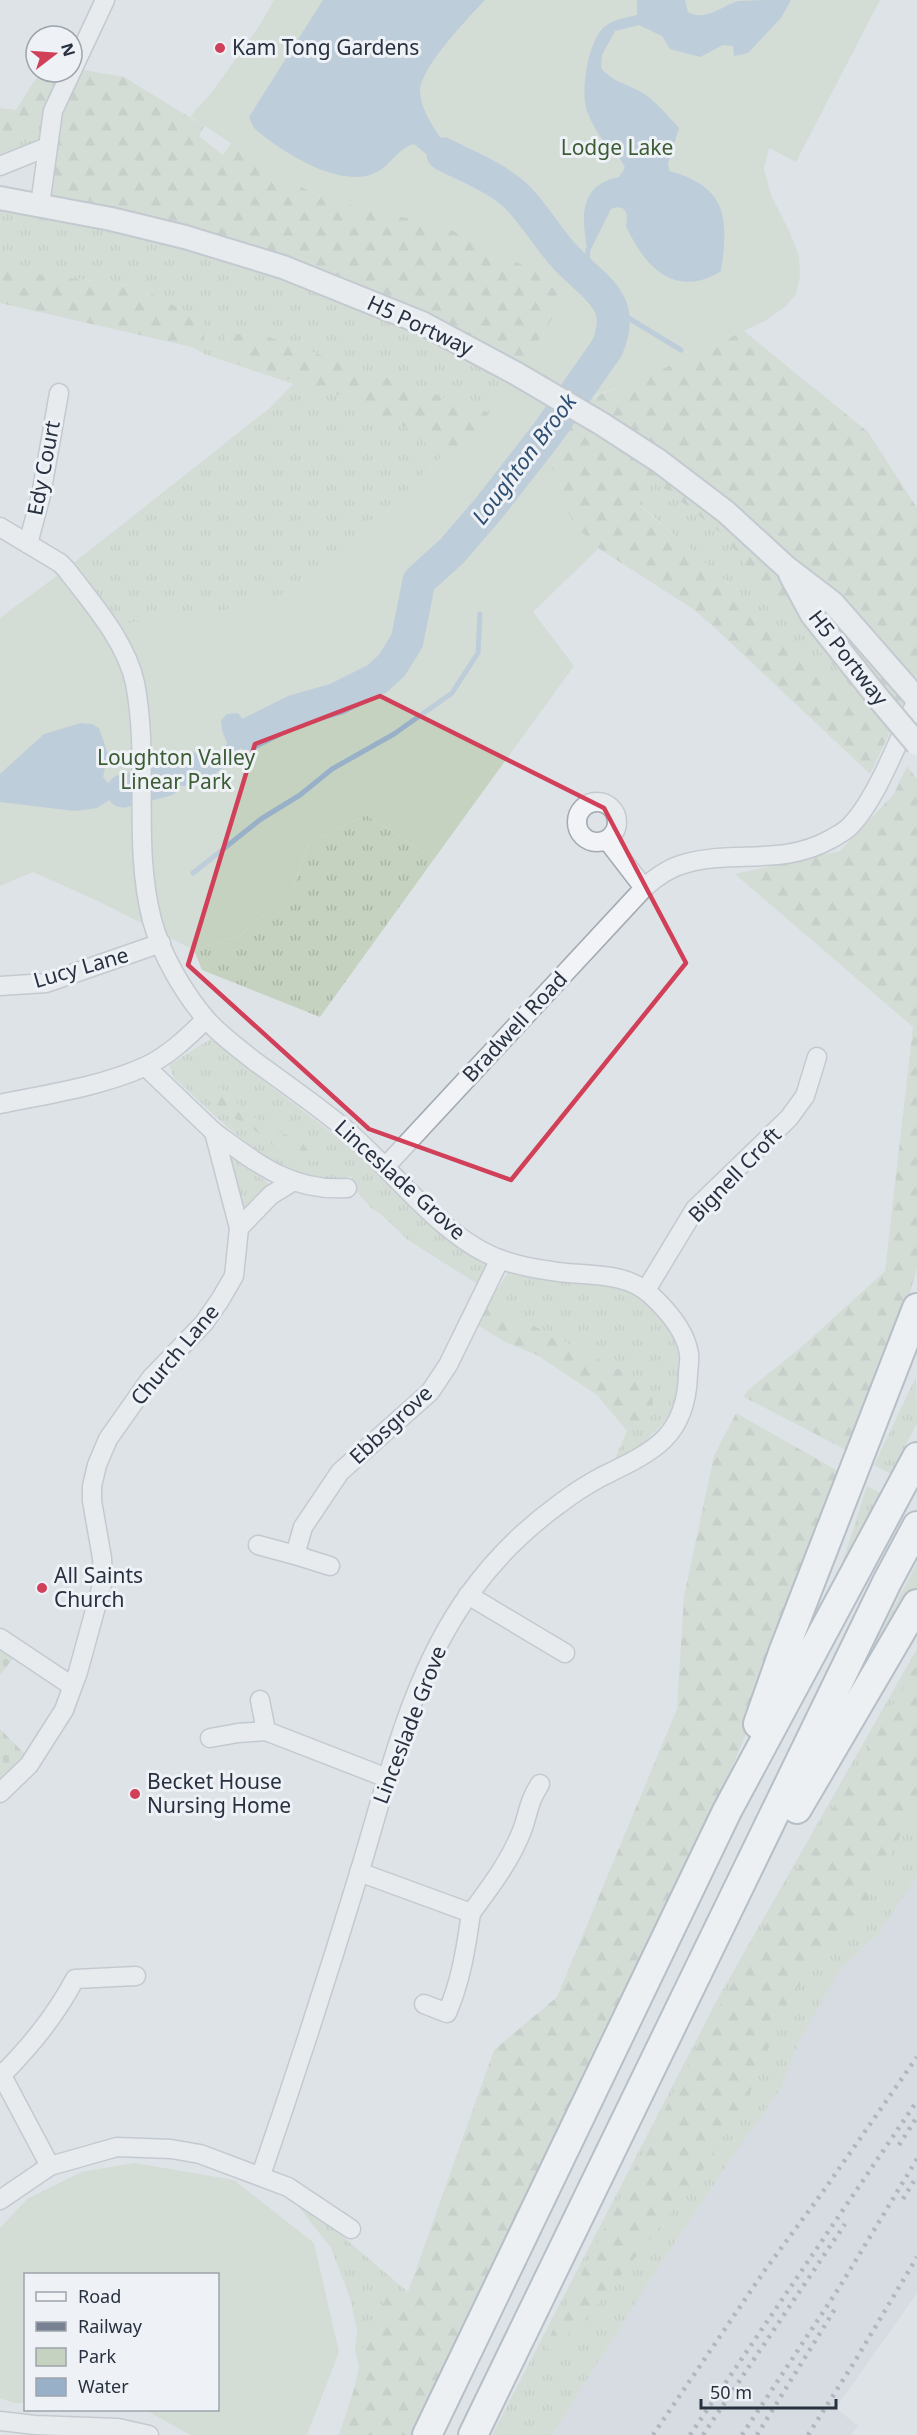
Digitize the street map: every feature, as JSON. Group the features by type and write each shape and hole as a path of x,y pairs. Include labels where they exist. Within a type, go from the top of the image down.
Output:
{"highway":[{"path":"727,1811 784,1650 917,1308"},
{"path":"427,2435 727,1811 917,1457"},
{"path":"473,2435 887,1582 917,1526"},
{"path":"670,2033 861,1697 917,1604"}],"street":[{"path":"0,208 32,204 47,147 53,111 105,0"},
{"path":"0,166 47,147"},
{"name":"H5 Portway","path":"0,198 111,219 185,237 283,267 422,323 517,374 659,461 726,512 786,567 833,603 917,700"},
{"name":"Edy Court","path":"28,544 41,495 59,393"},
{"name":"Linceslade Grove","path":"0,527 60,562 109,625 134,682 141,743 141,812 145,884 152,922 160,944 182,985 206,1019 227,1040 342,1126 455,1235 500,1259 553,1271 609,1276 646,1290 674,1320 689,1352 687,1397 674,1430 646,1455 596,1480 555,1507 501,1556 468,1595 430,1661 387,1778 261,2175"},
{"name":"H5 Portway","path":"786,567 812,615 917,744"},
{"name":"Bradwell Road","path":"386,1166 644,888 661,873 686,863 715,858 774,856 815,847 846,830 868,802 917,700"},
{"path":"607,840 644,888"},
{"name":"Lucy Lane","path":"0,986 46,983 160,944"},
{"path":"0,1104 83,1087 146,1067 184,1041 206,1019"},
{"name":"Bignell Croft","path":"646,1290 695,1209 789,1118 805,1096 817,1057"},
{"path":"146,1067 214,1132 292,1182 325,1190 347,1188"},
{"name":"Church Lane","path":"0,1793 29,1765 64,1710 72,1686 103,1581 102,1558 92,1502 92,1486 97,1465 108,1439 151,1378 204,1323 234,1276 239,1228 214,1132"},
{"path":"239,1228 271,1195 292,1182"},
{"name":"Ebbsgrove","path":"295,1555 303,1527 340,1472 430,1392 448,1365 500,1259"},
{"path":"258,1545 330,1566"},
{"path":"468,1595 565,1653"},
{"path":"0,1638 72,1686"},
{"path":"260,1700 266,1731"},
{"path":"210,1738 266,1731 387,1778"},
{"path":"424,2004 447,2013 456,1993 465,1958 471,1913 501,1874 523,1828 530,1799 540,1784"},
{"path":"359,1872 471,1913"},
{"path":"50,2166 1,2073 31,2045 58,2011 70,1972 136,1976"},
{"path":"0,2200 50,2166 117,2147 171,2149 200,2154 288,2187 351,2229"},
{"path":"0,2421 35,2425 118,2428 149,2435"}],"highlighted area":[{"path":"380,696 604,808 686,963 511,1180 369,1129 188,965 255,744"}],"shaded area":[{"path":"917,1876 917,2293 836,2408 858,2426 851,2435 552,2435 655,2272 780,2090 800,2039 840,1970 881,1931"}],"green space":[{"name":"Loughton Valley Linear Park","path":"274,0 880,0 796,162 769,148 764,169 771,195 799,255 800,276 796,294 785,307 765,321 638,380 560,408 546,435 531,454 543,459 560,477 566,508 575,526 599,548 533,612 574,666 434,859 366,815 309,843 293,888 240,936 194,950 100,902 33,872 0,886 0,618 66,569 109,625 171,619 225,610 288,594 343,557 442,457 464,449 517,374 556,313 559,287 535,271 441,225 374,211 319,196 285,178 191,117 244,47"},
{"path":"84,70 124,77 204,126 199,136 223,155 231,143 285,178 319,196 374,211 441,225 535,271 559,287 556,313 517,374 283,267 40,205 52,112 0,140 0,108 16,110 32,84 84,84"},
{"path":"53,111 47,147 0,166 0,140"},
{"path":"0,208 185,237 517,374 490,413 260,334 224,334 232,362 342,396 409,429 442,457 343,557 288,594 225,610 171,619 109,625 66,569 271,407 293,384 204,354 204,321 136,286 0,270"},
{"path":"0,270 136,286 204,321 204,354 192,347 0,303"},
{"path":"744,331 868,432 917,508 917,675 870,774 693,609 598,548 575,526 566,508 560,477 531,454 567,407 638,380","holes":["650,477 720,532 769,593 872,710 866,717 746,599 637,503"]},
{"path":"224,334 260,334 490,413 464,449 442,457 409,429 342,396 232,362"},
{"path":"650,476 720,532 769,593 872,710 866,717 746,599 637,502"},
{"path":"907,766 917,779 917,1267 910,1293 853,1441 846,1450 744,1397 747,1391 806,1343 885,1271 913,1027 735,874 840,851 894,794"},
{"path":"366,815 434,859 320,1017 202,970 194,950 240,936 293,888 309,843"},
{"path":"212,1038 240,1063 369,1161 468,1253 488,1267 479,1285 408,1240 382,1215 371,1208 358,1193 351,1176 329,1182 309,1179 288,1170 246,1142 174,1078 169,1065"},
{"path":"220,1087 248,1113 274,1129 301,1141 316,1162 283,1153 206,1097"},
{"path":"227,1154 271,1185 241,1211"},
{"path":"508,1272 547,1280 611,1286 620,1289 645,1303 669,1330 680,1364 680,1381 676,1399 664,1422 629,1455 613,1463 627,1431 652,1412 641,1381 489,1303"},
{"path":"489,1303 641,1381 651,1395 652,1412 627,1431 597,1395 537,1355 505,1342 479,1326"},
{"path":"916,1377 917,1423 891,1474 874,1465"},
{"path":"736,1413 845,1475 783,1644 731,1770 463,2336 412,2435 339,2435 354,2389 364,2346 388,2294 408,2292 494,2050 557,1997 677,1709 684,1596 714,1456"},
{"path":"867,1486 882,1494 830,1600"},
{"path":"917,1563 917,1589 882,1649 874,1644"},
{"path":"0,1644 15,1656 0,1675"},
{"path":"917,1649 917,1876 881,1931 840,1970 800,2039 780,2090 655,2272 552,2435 492,2435 717,2000"},
{"path":"917,1663 917,1803 854,1926 791,1995 751,2090 693,2186 588,2316 549,2352 546,2344 702,2036"},
{"path":"0,1729 26,1755 0,1783"},
{"path":"135,2163 234,2180 314,2243 339,2352 307,2435 190,2435 148,2411 219,2411 219,2273 24,2273 24,2403 14,2403 0,2398 0,2228 27,2199 81,2172"},
{"path":"291,2197 301,2201 408,2292 364,2346 359,2367 355,2350 357,2330 350,2298 331,2248"}],"water":[{"path":"323,0 485,0 446,44 422,81 420,91 423,107 448,150 435,161 414,144 408,146 377,172 363,177 347,176 312,166 279,147 254,128 249,117"},
{"name":"Lodge Lake","path":"637,0 685,0 688,12 701,15 738,1 791,0 781,18 748,53 734,56 733,46 723,45 700,57 670,49 662,36 639,25 615,31 602,55 601,68 605,72 646,96 661,108 679,128 668,163 669,171 703,186 713,195 720,207 724,235 721,271 704,279 689,282 675,280 652,265 633,241 626,226 625,210 620,207 611,209 590,251 586,245 584,213 589,196 600,184 619,177 625,168 600,136 587,111 584,92 587,68 593,44 603,28 619,19 637,15"},
{"path":"238,713 246,723 249,734 235,756 225,766 202,782 177,785 165,780 176,763 191,753 206,752 217,759 221,758 227,743 221,720 227,714"},
{"path":"81,723 92,724 99,728 108,754 103,777 110,785 120,785 123,791 97,808 75,811 0,802 0,774 44,734"}],"waterway":[{"name":"Loughton Brook","path":"249,734 295,711 337,699 377,679 392,665 407,641 419,581 452,551 489,508 546,435 607,348 613,319 611,308 598,288 568,260 515,195 489,177 443,154"},
{"path":"588,249 587,261 594,283"},
{"path":"612,308 681,350"},
{"path":"193,873 261,819 300,795 332,769 394,734 452,693 478,653 480,614"},
{"name":"Loughton Brook","path":"123,791 165,780"}],"railway":[{"path":"653,2435 765,2270 917,2057"},
{"path":"690,2435 917,2101"},
{"path":"899,2145 917,2117"},
{"path":"742,2435 839,2288 917,2159"},
{"path":"903,2199 917,2176"},
{"path":"703,2435 845,2224"},
{"path":"808,2435 917,2257"},
{"path":"757,2435 835,2309"}],"place":[{"name":"Kam Tong Gardens","path":"220,48"},
{"name":"All Saints Church","path":"42,1588"},
{"name":"Becket House Nursing Home","path":"135,1794"}]}
